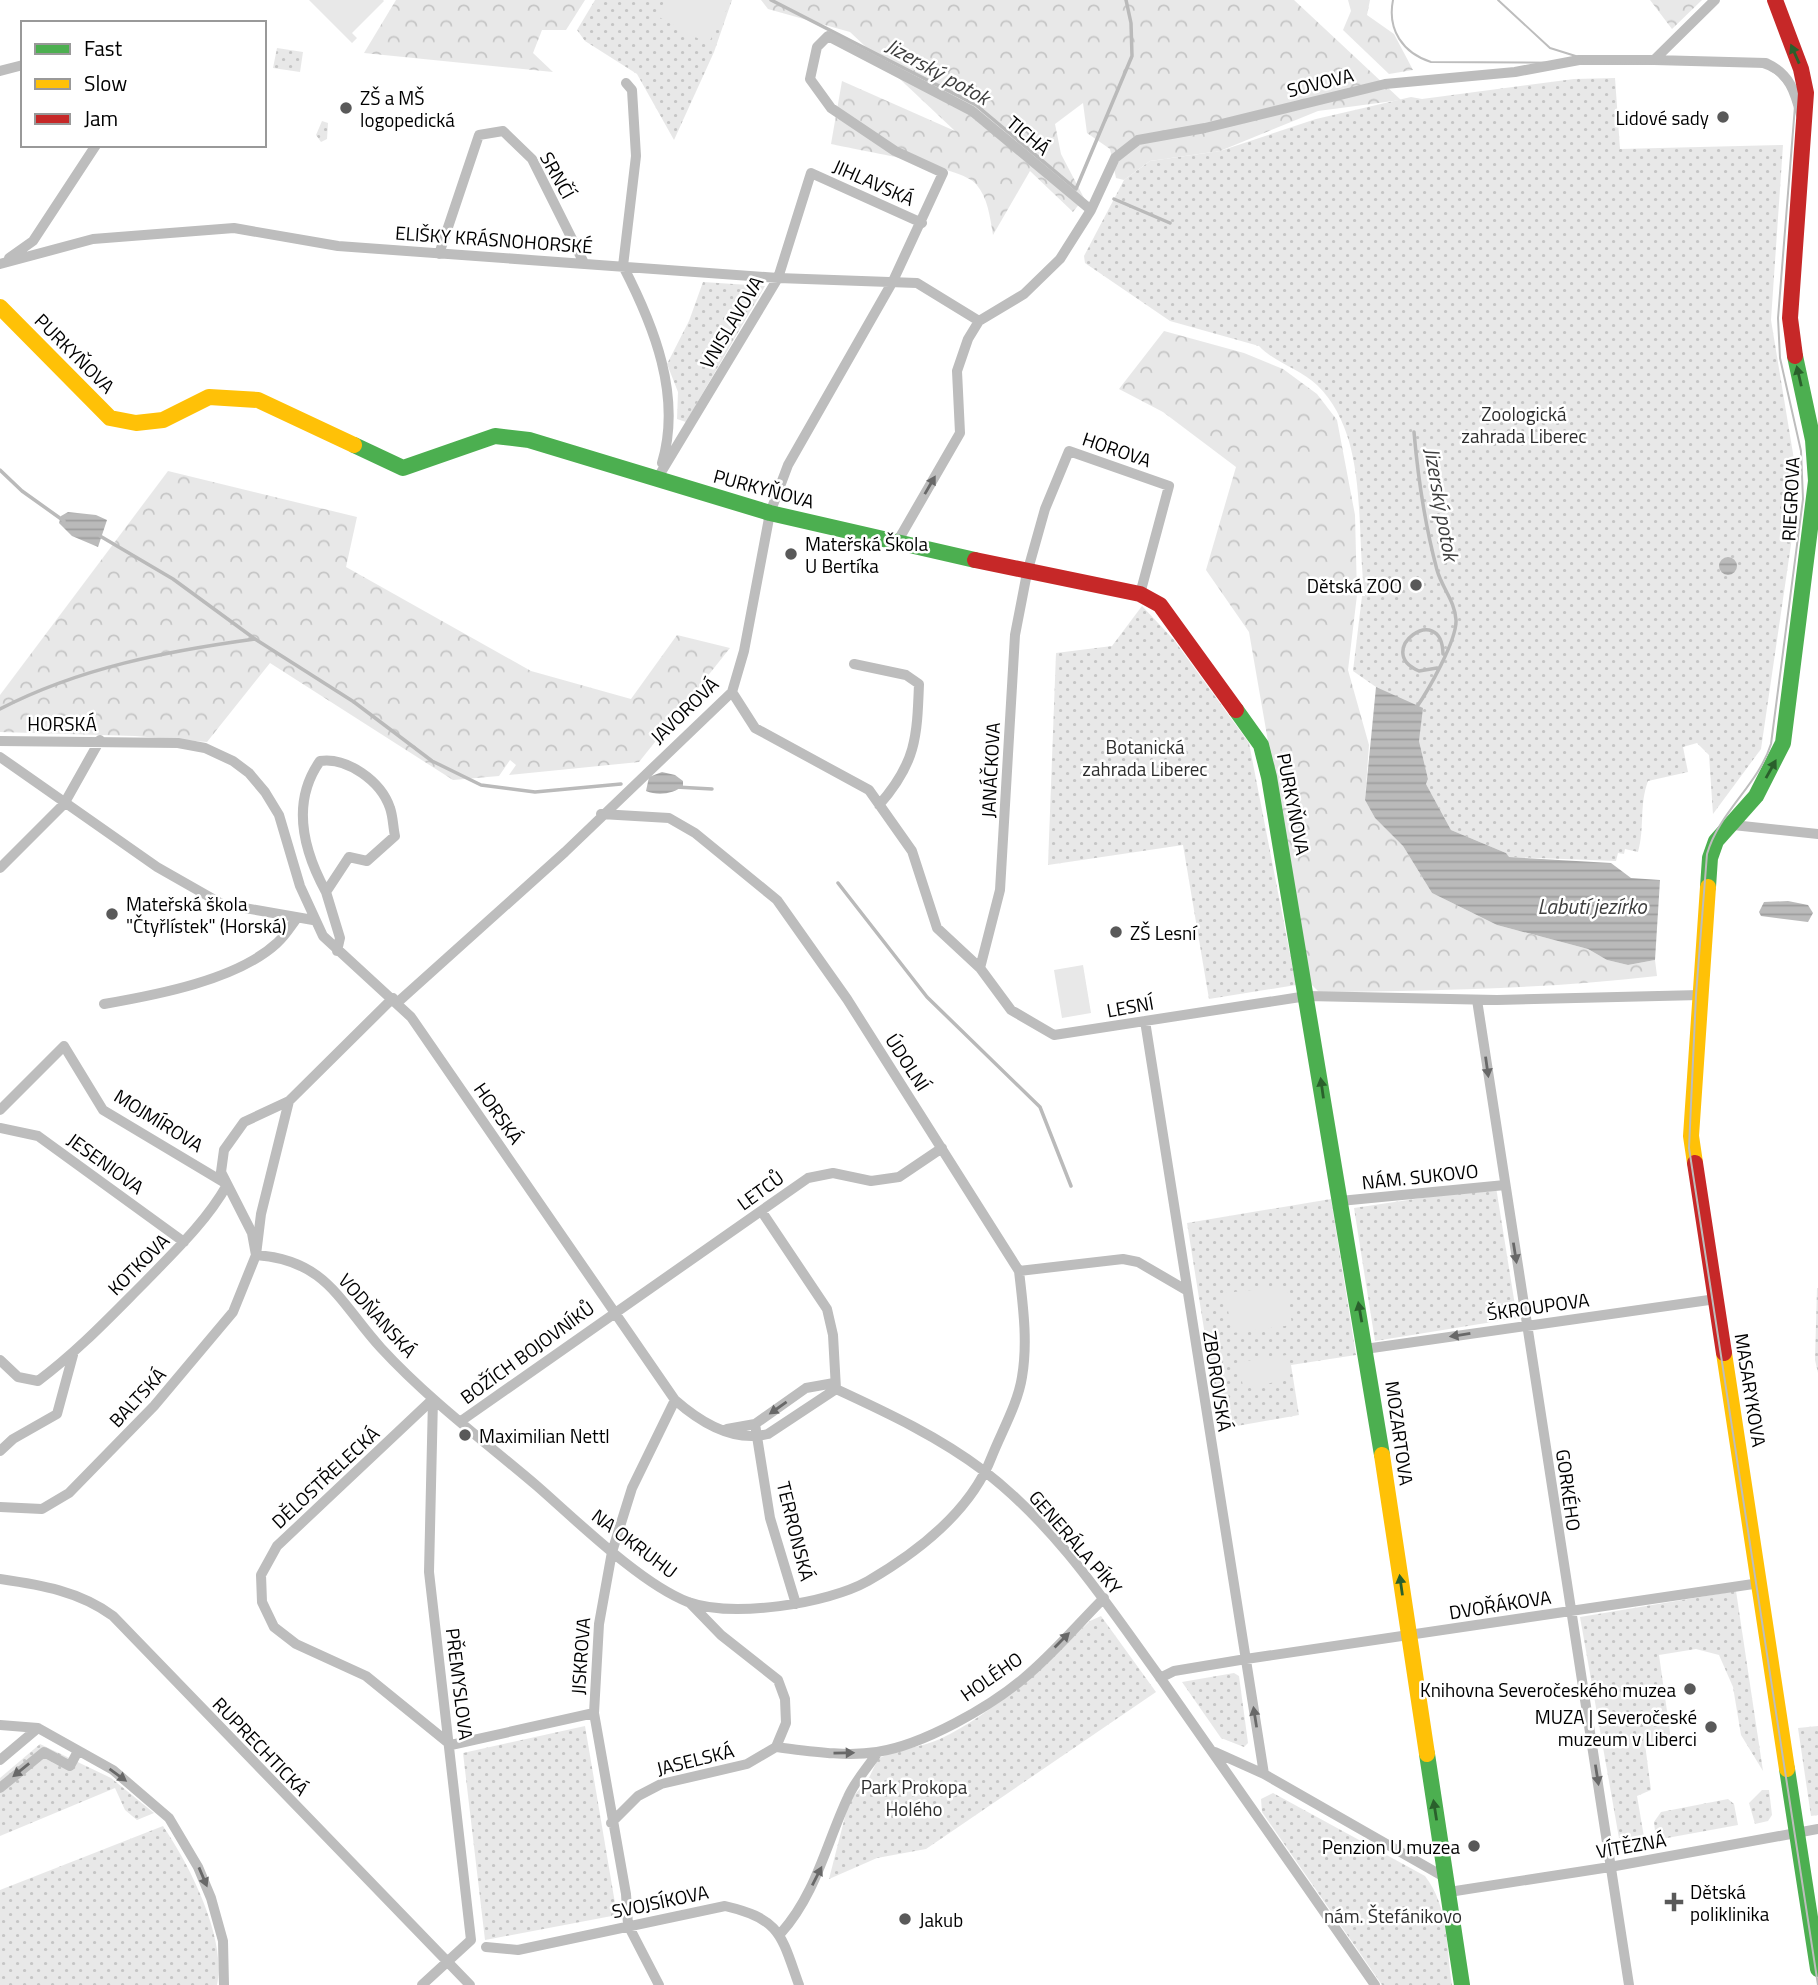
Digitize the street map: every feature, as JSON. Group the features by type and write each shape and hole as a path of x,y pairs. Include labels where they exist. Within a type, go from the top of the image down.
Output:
{"street":[{"path":"1655,59 1715,0"},
{"name":"RIEGROVA","path":"1733,825 1773,768 1783,743 1813,513 1814,443 1792,344 1790,318 1805,80 1777,15 1775,0"},
{"name":"TICHÁ","path":"828,36 972,111 1091,210"},
{"name":"JAVOROVÁ","path":"396,1000 488,923 732,692 744,650 770,513 788,465 893,281 943,173 895,151 831,108 810,79 817,47 828,36"},
{"path":"1655,59 1748,61 1775,67 1793,87 1804,128"},
{"name":"SOVOVA","path":"979,321 1024,294 1060,260 1091,210 1115,158 1138,140 1205,128 1385,84 1515,72 1579,60 1655,59"},
{"path":"0,71 21,66"},
{"path":"626,83 632,90 636,156 623,266 648,313 665,372 670,436 657,479"},
{"name":"SRNČÍ","path":"439,254 479,135 503,131 532,159 584,263"},
{"path":"1,264 33,241 95,147"},
{"name":"JIHLAVSKÁ","path":"811,173 922,223"},
{"name":"VNISLAVOVA","path":"657,479 778,278 811,173"},
{"name":"ELIŠKY KRÁSNOHORSKÉ","path":"1,264 93,239 234,228 338,246 778,278 917,283 979,321"},
{"name":"PURKYŇOVA","path":"0,307 110,418 136,423 163,421 209,397 258,400 403,468 495,436 529,440 770,513 1027,573 1140,594 1160,605 1261,745 1307,996"},
{"path":"896,544 960,432 957,371 968,339 979,321"},
{"name":"HOROVA","path":"1027,573 1045,509 1069,451 1169,486 1140,594"},
{"name":"JANÁČKOVA","path":"980,968 1000,890 1014,635 1027,573"},
{"path":"855,664 906,675 919,684 917,737 902,779 879,805"},
{"name":"LESNÍ","path":"732,692 755,728 869,790 912,851 937,928 980,968 1011,1010 1054,1035 1307,996 1477,1000 1700,995"},
{"path":"0,868 64,804 100,740"},
{"name":"HORSKÁ","path":"0,741 100,740 178,743 205,748 233,761 249,773 279,815 313,920 337,951 396,1000 675,1400 696,1419 722,1430 758,1436"},
{"path":"0,757 157,867 222,904 313,920"},
{"path":"326,892 349,857 367,861 395,836 390,806 373,783 346,762 333,759 320,761 314,769 301,809 313,867 326,892 340,938 337,951"},
{"name":"ÚDOLNÍ","path":"601,814 669,818 695,833 776,900 847,999 1019,1271"},
{"path":"1733,825 1818,834"},
{"name":"MASARYKOVA","path":"1733,825 1716,837 1710,858 1691,1136 1818,1969"},
{"path":"104,1004 170,993 230,971 276,944 298,918"},
{"name":"MOZARTOVA","path":"1307,996 1339,1201 1366,1349 1447,1885"},
{"path":"257,1255 253,1233 222,1172 224,1150 244,1122 289,1101 396,1000"},
{"name":"GORKÉHO","path":"1477,1000 1569,1612 1629,1985"},
{"name":"ZBOROVSKÁ","path":"1144,1021 1246,1659"},
{"name":"MOJMÍROVA","path":"0,1110 64,1046 103,1110 227,1185"},
{"name":"BALTSKÁ","path":"0,1507 42,1508 69,1493 206,1347 233,1312 257,1255 261,1214 289,1101"},
{"name":"JESENIOVA","path":"0,1128 38,1136 184,1242"},
{"name":"LETCŮ","path":"614,1311 808,1178 832,1173 871,1181 899,1177 942,1148"},
{"name":"KOTKOVA","path":"0,1451 13,1438 57,1414 73,1355 184,1242 214,1207 227,1185"},
{"name":"NÁM. SUKOVO","path":"1339,1201 1504,1185"},
{"path":"762,1212 827,1309 833,1335 835,1386"},
{"name":"VODŇANSKÁ","path":"257,1255 272,1256 316,1272 381,1348 433,1399 461,1421"},
{"path":"1019,1271 1123,1259 1138,1262 1186,1290"},
{"name":"NA OKRUHU","path":"461,1421 612,1552 666,1590 689,1602 728,1608 796,1604 855,1589 905,1560 943,1527 986,1472 1022,1379 1025,1325 1019,1271"},
{"name":"ŠKROUPOVA","path":"1366,1349 1716,1299"},
{"name":"BOŽÍCH BOJOVNÍKŮ","path":"461,1421 614,1311"},
{"path":"0,1360 18,1377 38,1381 73,1355"},
{"path":"722,1430 755,1424 806,1388 835,1386"},
{"path":"758,1436 768,1434 835,1386"},
{"name":"GENERÁLA PÍKY","path":"835,1386 908,1422 986,1472 1034,1516 1104,1598 1160,1678"},
{"name":"PŘEMYSLOVA","path":"433,1399 429,1572 451,1745 471,1940 448,1962"},
{"name":"DĚLOSTŘELECKÁ","path":"433,1399 278,1546 261,1575 262,1602 274,1627 296,1644 366,1676 451,1745"},
{"name":"JISKROVA","path":"628,1925 626,1894 611,1823 594,1713 599,1624 612,1552 632,1488 675,1400"},
{"name":"TERRONSKÁ","path":"755,1424 771,1518 796,1604"},
{"name":"RUPRECHTICKÁ","path":"0,1579 63,1591 93,1601 113,1616 470,1985"},
{"name":"DVOŘÁKOVA","path":"1246,1659 1759,1583"},
{"name":"HOLÉHO","path":"776,1747 827,1753 878,1752 930,1734 986,1704 1024,1678 1104,1598"},
{"path":"689,1602 721,1635 778,1680 785,1699 786,1723 776,1747"},
{"path":"1264,1774 1246,1659 1174,1671 1160,1678 1374,1985"},
{"path":"451,1745 594,1713"},
{"path":"0,1725 38,1728 113,1770 169,1818 198,1867 211,1898 223,1941 224,1985"},
{"path":"0,1760 38,1728"},
{"name":"JASELSKÁ","path":"611,1823 638,1796 660,1784 747,1764 776,1747"},
{"path":"0,1787 44,1752 70,1766 78,1751"},
{"path":"1213,1751 1264,1774 1447,1885 1462,1985"},
{"path":"799,1985 781,1933 802,1906 822,1865 849,1795 878,1752"},
{"name":"VÍTĚZNÁ","path":"1447,1885 1610,1867 1818,1829"},
{"name":"SVOJSÍKOVA","path":"486,1947 518,1950 725,1906 750,1912 781,1933"},
{"path":"628,1925 659,1985"},
{"path":"422,1985 448,1962"}],"green space":[{"path":"309,0 384,1 352,33 357,38 352,43"},
{"path":"396,0 585,0 566,30 542,30 533,53 553,72 364,53"},
{"path":"595,0 732,0 714,52 674,140 637,74 585,41 577,30"},
{"path":"665,0 732,0 708,44 657,16"},
{"path":"761,0 1294,0 1401,100 1318,111 1220,151 1150,161 1124,180 1116,178 1110,149 1087,133 1083,103 1055,124 1061,154 1084,198 1073,212 1030,171 993,235 983,195 976,184 967,178 931,165 831,144 842,81 955,131 850,32 768,9"},
{"path":"1348,0 1370,0 1367,15 1394,34 1413,70 1389,74 1343,30 1351,11"},
{"path":"1650,0 1702,0 1672,29"},
{"path":"277,48 303,52 300,72 273,68"},
{"name":"Zoologická zahrada Liberec","path":"1615,78 1620,149 1783,145 1771,320 1799,490 1761,749 1713,814 1709,755 1697,743 1683,747 1688,772 1648,781 1638,852 1625,849 1624,854 1618,853 1616,861 1508,857 1506,853 1451,830 1426,784 1428,779 1419,741 1419,724 1353,671 1362,596 1365,596 1353,457 1334,406 1310,379 1272,357 1259,346 1170,321 1085,263 1084,256 1124,180 1150,161 1220,151 1316,119 1411,97 1422,99 1574,79"},
{"path":"322,121 328,123 327,139 321,142 316,135"},
{"path":"703,282 765,286 686,422 677,419 678,392 667,364 689,321"},
{"path":"1164,331 1244,353 1283,369 1317,394 1337,420 1355,515 1357,595 1348,670 1369,745 1365,800 1375,818 1403,846 1432,893 1497,925 1588,949 1607,960 1628,965 1655,960 1657,976 1530,987 1404,991 1319,992 1310,983 1249,632 1206,570 1236,467 1163,412 1119,389"},
{"path":"168,471 357,517 346,567 531,671 631,699 677,635 730,648 639,762 509,775 516,765 510,760 499,776 453,780 270,663 207,742 135,736 0,732 0,695"},
{"name":"Botanická zahrada Liberec","path":"1142,606 1174,640 1249,743 1296,985 1209,999 1183,845 1048,865 1056,653 1112,646"},
{"path":"1083,965 1091,1013 1062,1018 1054,970"},
{"path":"1496,1187 1517,1318 1375,1341 1354,1208"},
{"path":"1331,1199 1356,1355 1291,1365 1299,1415 1220,1429 1187,1223"},
{"path":"1287,1286 1292,1325 1232,1333 1225,1293"},
{"path":"1818,1288 1818,1373 1815,1360"},
{"path":"1287,1355 1290,1380 1243,1387 1239,1362"},
{"path":"1736,1591 1763,1771 1741,1735 1733,1687 1719,1655 1696,1649 1659,1655 1671,1739 1645,1744 1651,1790 1637,1796 1644,1837 1619,1838 1580,1617"},
{"name":"Park Prokopa Holého","path":"1101,1616 1156,1692 926,1849 877,1858 829,1879 849,1801 868,1780 878,1759 940,1739 982,1715 1020,1686 1090,1621"},
{"path":"1234,1673 1239,1676 1248,1743 1244,1747 1221,1738 1182,1682"},
{"path":"585,1726 617,1915 485,1940 463,1753"},
{"path":"1818,1726 1818,1815 1811,1816 1798,1728"},
{"path":"40,1744 111,1778 154,1813 137,1820 125,1810 115,1788 0,1836 0,1778"},
{"path":"1762,1790 1769,1790 1772,1815 1768,1821 1755,1824 1749,1803"},
{"name":"nám. Štefánikovo","path":"1273,1793 1425,1876 1443,1914 1452,1985 1382,1985 1262,1812 1261,1799"},
{"path":"1728,1799 1734,1804 1738,1825 1656,1840 1654,1822 1661,1812"},
{"path":"163,1826 184,1860 204,1902 216,1946 219,1966 217,1985 0,1985 0,1890"}],"water":[{"path":"68,512 96,515 107,520 98,547 72,536 59,523 61,516"},
{"path":"1728,557 1734,560 1737,566 1734,572 1728,575 1722,572 1719,566 1722,560"},
{"name":"Labutí jezírko","path":"1376,687 1423,708 1419,741 1428,779 1426,784 1451,830 1506,853 1509,857 1611,863 1631,878 1660,880 1655,960 1628,965 1607,960 1588,949 1497,925 1432,893 1403,846 1375,818 1365,800"},
{"path":"662,772 675,775 683,781 683,786 665,793 646,791 649,777"},
{"path":"1788,901 1808,905 1813,913 1808,922 1761,916 1759,912 1764,902"}],"waterway":[{"name":"Jizerský potok","path":"771,0 976,105 1076,189 1132,56 1131,23 1126,0"},
{"name":"Jizerský potok","path":"1114,199 1170,223"},
{"name":"Jizerský potok","path":"1414,432 1429,536 1437,570 1456,620 1447,652 1416,708"},
{"path":"0,470 22,491 64,521"},
{"path":"100,536 173,579 255,639 354,702 432,761 481,785 535,792 621,784"},
{"path":"1437,668 1419,671 1406,662 1403,652 1406,643 1413,635 1423,630 1432,631 1440,638 1443,654"},
{"path":"0,709 61,682 124,663 255,639"},
{"path":"676,787 712,789"},
{"path":"838,883 927,997 1040,1107 1071,1186"}],"tram line":[{"path":"1393,0 1392,21 1399,39 1412,53 1431,62 1752,64 1768,69 1781,78 1795,106 1778,318 1780,358 1801,451 1803,499 1771,744 1757,773 1720,825 1707,854 1696,995 1689,1148 1818,1985"},
{"path":"1498,0 1550,48 1582,58"}],"traffic: fast":[{"path":"1708,887 1710,858 1716,841 1756,796 1783,743 1816,481 1813,440 1795,356"},
{"path":"354,445 403,468 495,436 529,440 770,513 975,560"},
{"path":"1236,710 1261,745 1269,777 1382,1455"},
{"path":"1427,1754 1462,1985"},
{"path":"1787,1769 1818,1969"}],"traffic: slow":[{"path":"0,307 110,418 136,423 163,420 209,397 258,400 354,445"},
{"path":"1695,1163 1691,1136 1708,887"},
{"path":"1724,1353 1787,1769"},
{"path":"1382,1455 1427,1754"}],"traffic: jam":[{"path":"1775,0 1801,69 1806,93 1790,318 1795,356"},
{"path":"975,560 1140,594 1160,605 1236,710"},
{"path":"1695,1163 1724,1353"}],"place":[{"name":"ZŠ a MŠ logopedická","path":"346,108"},
{"name":"Lidové sady","path":"1723,117"},
{"name":"Mateřská Škola U Bertíka","path":"791,554"},
{"name":"Dětská ZOO","path":"1416,585"},
{"name":"Mateřská škola \"Čtyřlístek\" (Horská)","path":"112,914"},
{"name":"ZŠ Lesní","path":"1116,932"},
{"name":"Maximilian Nettl","path":"465,1435"},
{"name":"Knihovna Severočeského muzea","path":"1690,1689"},
{"name":"MUZA | Severočeské muzeum v Liberci","path":"1711,1727"},
{"name":"Penzion U muzea","path":"1474,1846"},
{"name":"Dětská poliklinika","path":"1674,1902"},
{"name":"Jakub","path":"905,1919"}]}
